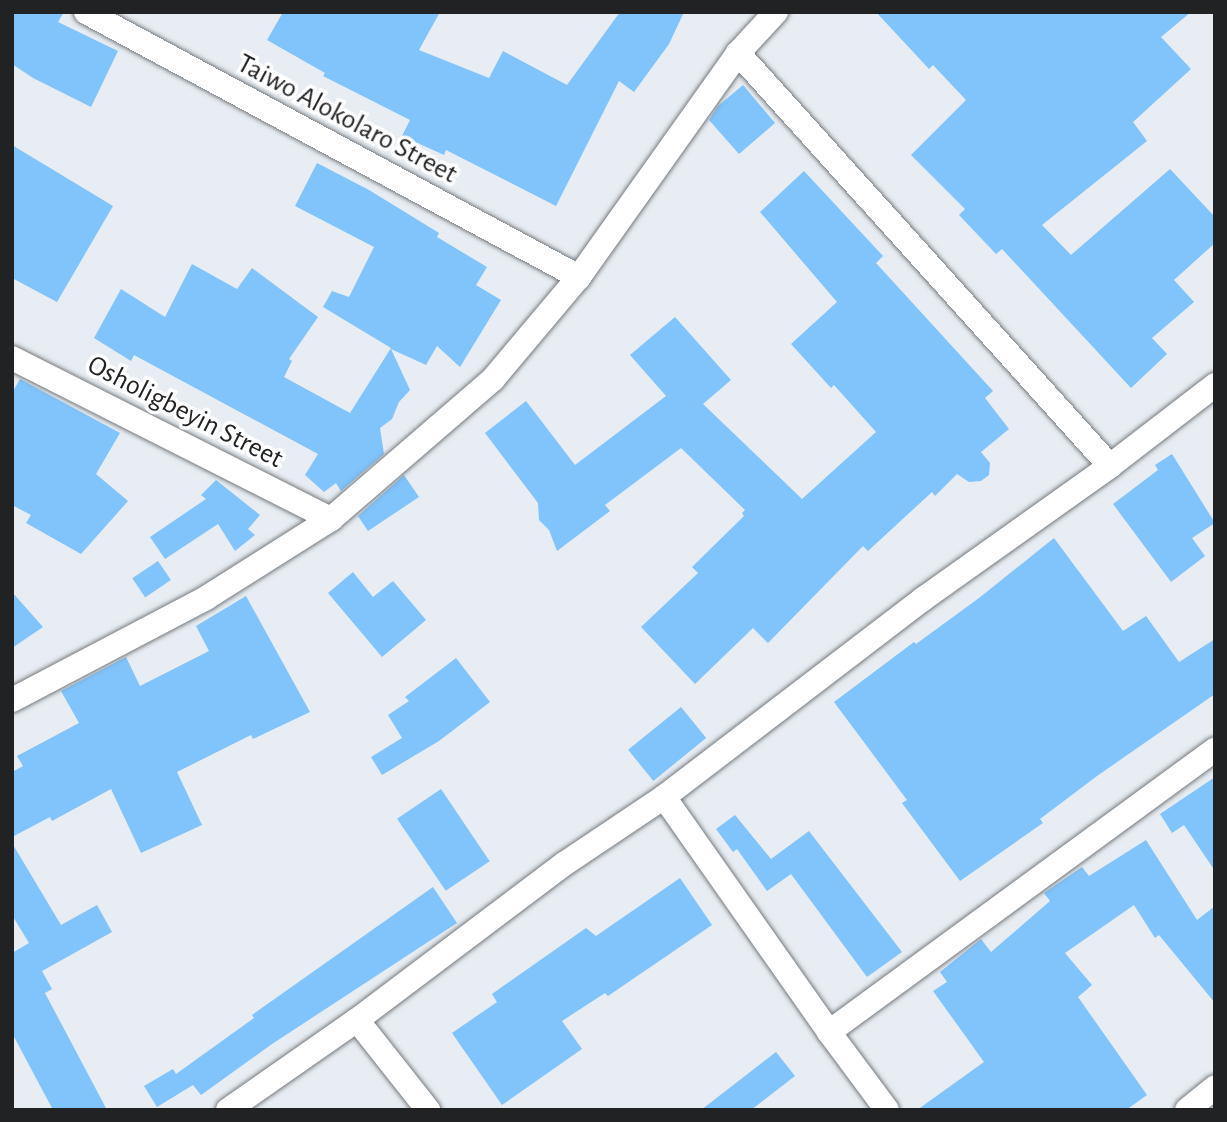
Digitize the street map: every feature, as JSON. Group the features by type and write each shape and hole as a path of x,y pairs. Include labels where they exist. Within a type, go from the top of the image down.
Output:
{"street":[{"name":"Taiwo Alokolaro Street","path":"86,12 579,277"},
{"path":"12,700 206,598 331,519 493,379 579,277 738,53 776,12"},
{"path":"738,53 1110,466"},
{"name":"Osholigbeyin Street","path":"12,358 331,519"},
{"path":"228,1110 357,1020 564,864 664,797 923,599 1110,466 1215,385"},
{"path":"829,1032 1215,750"},
{"path":"664,797 887,1110"},
{"path":"357,1020 428,1110"},
{"path":"1187,1110 1215,1087"}],"building":[{"path":"12,12 64,12 58,22 118,51 91,107 33,78 12,64"},
{"path":"283,12 440,12 419,50 489,78 503,51 567,85 620,12 684,12 669,44 634,92 619,81 556,206 446,150 444,155 402,136 410,120 323,76 325,73 267,40"},
{"path":"876,12 1191,12 1161,37 1191,69 1133,122 1147,141 1042,225 1071,255 1170,169 1215,217 1215,243 1174,280 1194,302 1152,338 1167,354 1131,388 1002,249 996,254 959,215 965,209 911,155 966,100 933,65 929,69"},
{"path":"743,85 775,123 739,154 709,120 718,106"},
{"path":"12,145 113,206 57,302 12,278"},
{"path":"317,163 369,190 439,233 437,237 487,267 476,285 501,300 460,367 437,346 426,365 391,349 410,390 399,402 392,419 380,428 384,454 341,491 336,483 324,492 305,475 318,454 134,355 131,361 94,338 121,289 165,317 192,264 237,289 252,268 318,317 289,359 292,361 284,377 350,413 391,348 323,307 332,291 349,297 374,247 295,206"},
{"path":"804,171 883,256 876,263 993,391 985,398 1009,429 981,452 990,463 989,475 981,481 969,482 957,474 935,496 932,492 868,551 863,546 768,643 753,628 695,684 641,627 698,573 692,567 744,516 742,513 745,510 681,448 605,505 610,511 557,551 549,530 539,520 538,503 485,433 526,401 575,465 666,396 630,355 675,317 731,380 703,404 802,499 876,432 834,385 831,388 791,344 837,302 760,212"},
{"path":"20,379 120,433 96,474 128,501 81,554 26,523 31,515 12,505 12,393"},
{"path":"1172,454 1215,523 1192,538 1205,556 1171,582 1113,504 1158,470 1155,465"},
{"path":"404,475 419,497 368,531 358,516"},
{"path":"216,480 260,515 248,529 255,535 235,551 218,524 165,559 150,537 206,499 201,495"},
{"path":"1054,538 1123,631 1146,616 1179,662 1215,639 1215,694 1097,776 1040,819 1043,823 960,881 902,803 907,800 834,702 914,642 916,644 979,598"},
{"path":"158,561 171,580 145,597 132,578"},
{"path":"353,572 373,597 393,581 426,620 382,657 328,593"},
{"path":"12,592 43,627 12,648"},
{"path":"246,596 310,712 253,739 251,735 177,772 202,825 141,853 111,789 52,821 50,817 12,837 12,772 23,766 17,756 79,723 61,691 126,657 140,686 209,651 196,626"},
{"path":"456,658 490,702 439,741 382,775 371,757 402,738 388,715 409,701 405,697"},
{"path":"681,707 706,738 653,781 628,750"},
{"path":"1215,777 1215,871 1184,825 1172,833 1160,814"},
{"path":"441,789 490,861 446,891 397,819"},
{"path":"735,815 771,859 809,831 902,952 867,977 791,874 767,891 737,849 733,852 716,829"},
{"path":"1146,840 1197,920 1215,906 1215,1003 1159,935 1155,938 1134,905 1065,953 1092,985 1078,997 1147,1095 1126,1110 917,1110 984,1062 933,991 947,982 940,972 981,939 991,952 1050,901 1044,893 1082,867 1089,876"},
{"path":"12,843 61,925 97,905 112,932 42,971 52,989 45,993 107,1110 53,1110 12,1033 12,953 29,943 12,915"},
{"path":"680,878 712,925 608,996 605,993 562,1021 582,1049 502,1105 452,1033 497,1002 492,994 586,928 596,936"},
{"path":"433,887 457,923 272,1044 201,1095 193,1085 157,1107 144,1086 173,1069 176,1074 254,1018 252,1015"},
{"path":"776,1052 795,1076 751,1110 701,1110"}]}
